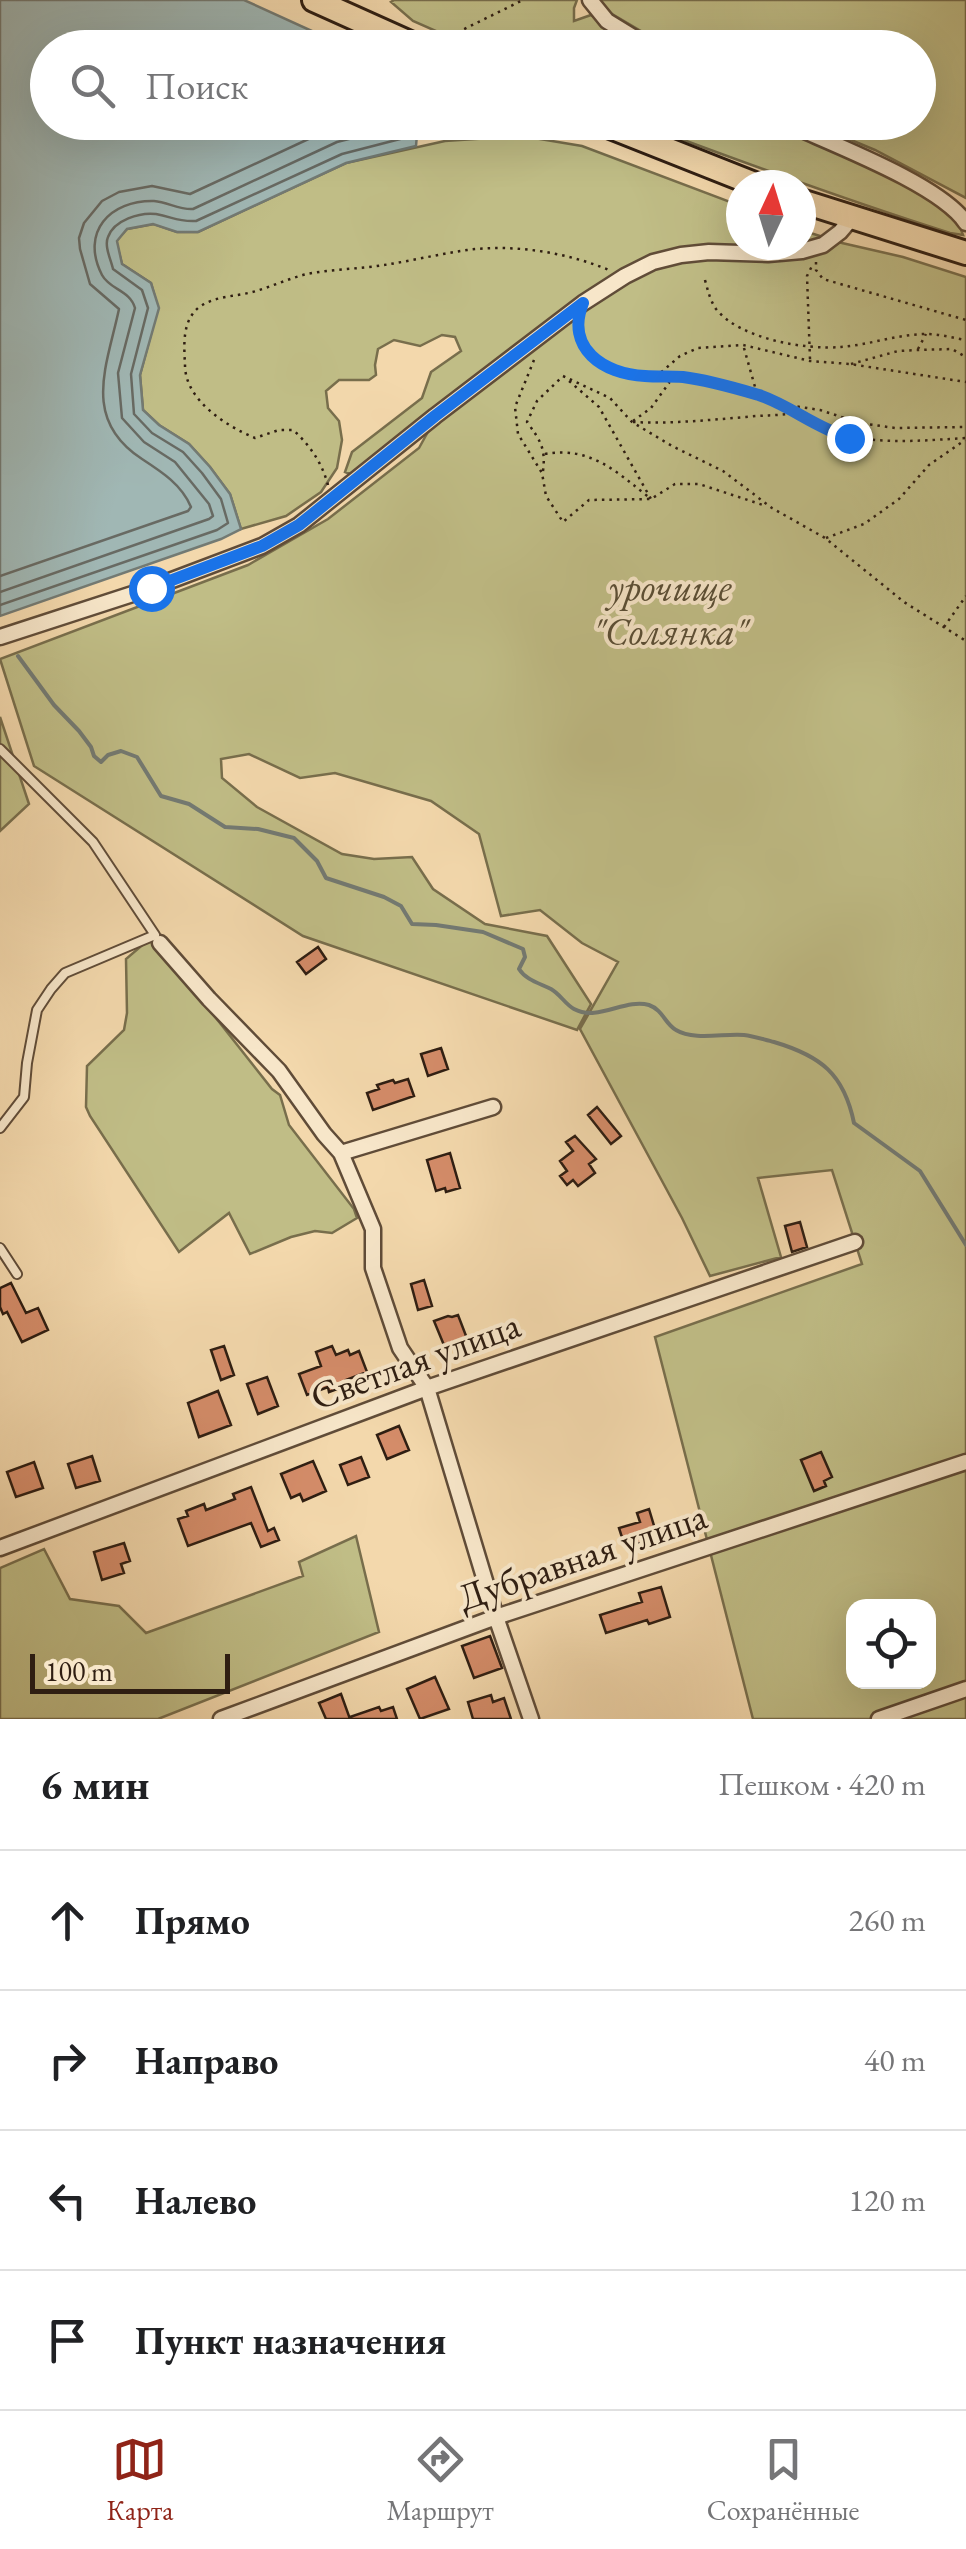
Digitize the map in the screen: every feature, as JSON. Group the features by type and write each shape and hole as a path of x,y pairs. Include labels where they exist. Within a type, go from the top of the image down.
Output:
{"main road":[{"path":"314,0 381,30"},
{"path":"643,140 726,173"},
{"path":"816,206 966,253"}],"street":[{"path":"590,0 607,21 621,30"},
{"path":"824,140 944,200 966,223"},
{"path":"0,637 151,588 262,546 299,525 583,303 624,276 681,255 802,251 824,244 852,218"},
{"path":"158,938 210,1000 279,1071 342,1154 373,1229 373,1268 400,1348 428,1388 496,1617 531,1719"},
{"path":"342,1154 492,1107"},
{"name":"Светлая улица","path":"0,1548 428,1388 854,1242"},
{"name":"Дубравная улица","path":"221,1719 496,1617 966,1462"},
{"path":"879,1719 966,1689"}],"lane":[{"path":"0,749 92,842 158,938 66,973 51,989 36,1010 24,1097 0,1128"},
{"path":"0,1248 17,1274"}],"path":[{"path":"462,30 523,0"},
{"path":"332,497 324,470 293,430 278,430 255,438 205,408 185,375 184,338 190,317 201,306 308,274 471,249 534,250 579,258 624,276"},
{"path":"810,360 807,276 816,258 816,270 823,279 966,320"},
{"path":"705,280 719,313 737,327 770,339 810,347 842,347 926,334 966,340"},
{"path":"583,303 577,324 583,346 594,359 614,370 688,378 860,423 895,428 966,427"},
{"path":"918,350 926,334"},
{"path":"658,374 680,356 698,348 743,345 810,360 966,382"},
{"path":"743,345 757,395"},
{"path":"538,348 515,407 518,434 542,473"},
{"path":"850,364 898,351 952,348 966,357"},
{"path":"563,376 599,406 651,499"},
{"path":"563,376 610,398 632,422 722,471 772,508 825,538 882,585 966,641"},
{"path":"563,376 537,401 527,422 545,454 542,473 546,496 563,522 589,500 651,499 675,484 699,484 772,508"},
{"path":"632,422 651,408 669,376"},
{"path":"782,404 825,431 849,438 910,442 966,439"},
{"path":"632,422 703,422 794,413"},
{"path":"825,538 864,524 898,499 929,465 966,439"},
{"path":"545,454 566,450 604,462 651,499"},
{"path":"943,628 966,596"}],"green space":[{"path":"577,0 574,21 591,15 613,30 433,30 413,21 391,2"},
{"path":"599,0 966,0 966,198 851,140 936,140 936,30 639,30 607,11"},
{"name":"урочище \"Солянка\"","path":"546,140 582,146 726,200 726,260 816,260 816,235 966,277 966,1719 753,1719 655,1337 862,1264 832,1170 758,1178 781,1257 710,1276 580,1029 618,962 582,943 540,910 501,916 479,834 431,801 335,773 300,778 249,754 221,759 222,778 257,807 342,854 374,859 412,857 433,889 485,924 547,936 591,1004 577,1030 303,936 34,766 0,659 248,565 328,519 419,448 445,401 350,474 345,472 352,452 422,398 431,372 461,351 455,337 442,335 420,346 394,340 378,349 376,375 369,380 339,380 326,391 328,408 339,421 342,440 337,468 321,492 286,516 241,529 230,494 210,467 189,444 143,410 140,375 158,308 151,283 122,264 116,241 127,229 154,224 177,232 198,232 346,163 445,141"},
{"path":"685,140 812,140 943,205 963,235 816,188 816,170 767,170"},
{"path":"0,717 29,804 0,831"},
{"path":"147,941 156,942 280,1095 289,1125 357,1218 332,1233 315,1231 291,1237 250,1254 229,1213 179,1252 86,1107 87,1066 124,1030 126,959"},
{"path":"356,1536 379,1632 158,1719 0,1719 0,1568 44,1549 70,1599 119,1606 146,1633 303,1576 299,1562"}],"water":[{"path":"0,0 244,0 310,30 30,30 30,140 417,140 416,146 346,163 198,232 177,232 153,224 127,229 117,241 122,264 151,283 159,308 140,375 143,410 189,444 210,467 230,494 241,529 0,616"}],"building":[{"path":"318,947 326,959 306,974 297,962"},
{"path":"441,1048 448,1069 428,1076 421,1054"},
{"path":"408,1079 414,1096 373,1110 367,1093 379,1089 377,1085"},
{"path":"597,1107 621,1136 611,1144 588,1115"},
{"path":"575,1136 596,1159 589,1164 595,1173 578,1186 573,1180 567,1185 560,1176 567,1171 560,1161 573,1151 566,1142"},
{"path":"450,1153 460,1188 436,1191 427,1160"},
{"path":"800,1222 807,1247 792,1252 785,1226"},
{"path":"424,1280 432,1306 418,1310 411,1284"},
{"path":"11,1283 26,1313 38,1308 48,1330 22,1342 7,1312 3,1314 0,1307 0,1288"},
{"path":"458,1315 468,1341 446,1350 434,1321"},
{"path":"224,1346 234,1375 221,1380 211,1350"},
{"path":"332,1346 336,1355 359,1351 367,1372 346,1380 348,1385 307,1395 299,1374 321,1366 316,1352"},
{"path":"267,1377 278,1406 258,1414 247,1384"},
{"path":"218,1391 231,1425 199,1437 188,1403"},
{"path":"399,1426 409,1450 387,1459 377,1435"},
{"path":"821,1452 832,1477 824,1481 826,1486 814,1491 801,1460"},
{"path":"92,1456 100,1481 76,1488 68,1464"},
{"path":"361,1457 369,1477 348,1485 340,1465"},
{"path":"313,1461 326,1491 303,1501 300,1494 291,1498 281,1474"},
{"path":"34,1462 43,1488 16,1497 7,1472"},
{"path":"251,1487 268,1531 274,1528 279,1540 261,1547 251,1523 188,1546 178,1519 188,1516 186,1511 204,1504 206,1510 235,1499 233,1494"},
{"path":"649,1509 655,1529 640,1533 643,1542 625,1547 619,1528 640,1522 637,1513"},
{"path":"124,1543 130,1561 121,1564 124,1573 102,1580 94,1552"},
{"path":"661,1587 670,1617 606,1633 600,1615 642,1602 639,1593"},
{"path":"490,1636 502,1668 474,1678 462,1646"},
{"path":"435,1677 449,1709 420,1719 407,1689"},
{"path":"341,1694 350,1719 326,1719 319,1703"},
{"path":"491,1695 493,1702 504,1698 511,1719 473,1719 468,1702"},
{"path":"379,1707 381,1711 393,1707 397,1719 350,1717"}],"waterway":[{"path":"18,656 101,762 121,751 137,757 161,796 189,804 225,827 258,829 294,838 317,861 326,878 401,906 412,924 483,932 523,949 525,957 519,969 522,973 554,991 574,1009 592,1013 631,1004 649,1005 683,1033 752,1036 791,1047 817,1061 837,1080 854,1123 920,1171 966,1245"}],"route":[{"path":"151,588 262,546 299,525 583,303 577,324 583,346 594,359 614,370 688,378 757,395 782,404 825,431 849,438"}]}
